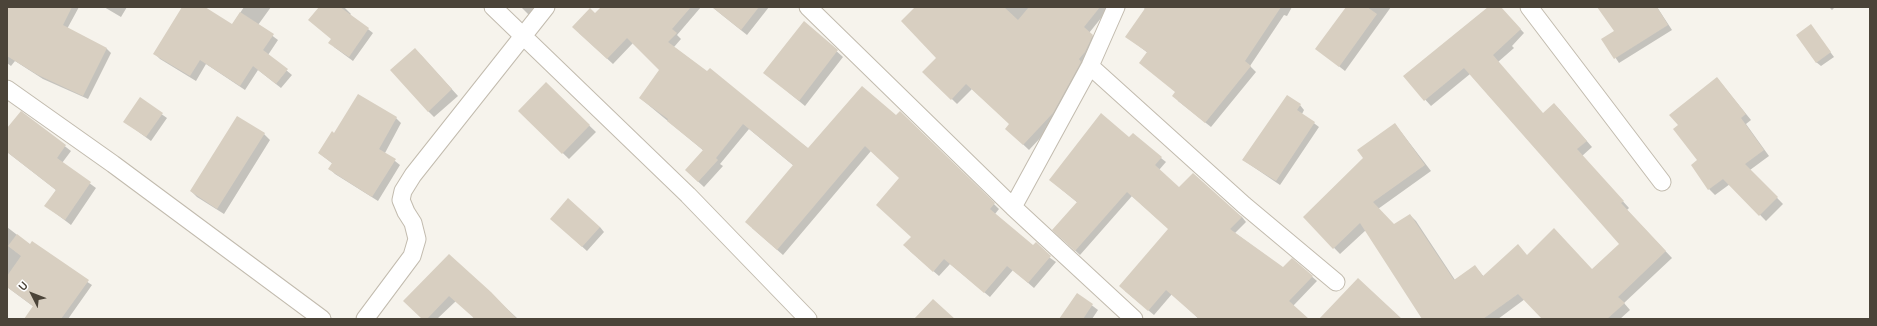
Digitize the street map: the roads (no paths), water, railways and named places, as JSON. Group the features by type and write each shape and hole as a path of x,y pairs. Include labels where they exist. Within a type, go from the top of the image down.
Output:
{"street":[{"path":"494,7 688,195 808,319"},
{"path":"365,319 412,256 417,239 413,224 401,200 403,191 413,175 522,35 546,7"},
{"path":"808,7 1013,207 1134,319"},
{"path":"1013,207 1090,66 1116,7"},
{"path":"1529,7 1662,182"},
{"path":"1090,66 1244,205 1336,282"},
{"path":"7,89 113,164 322,319"}]}
